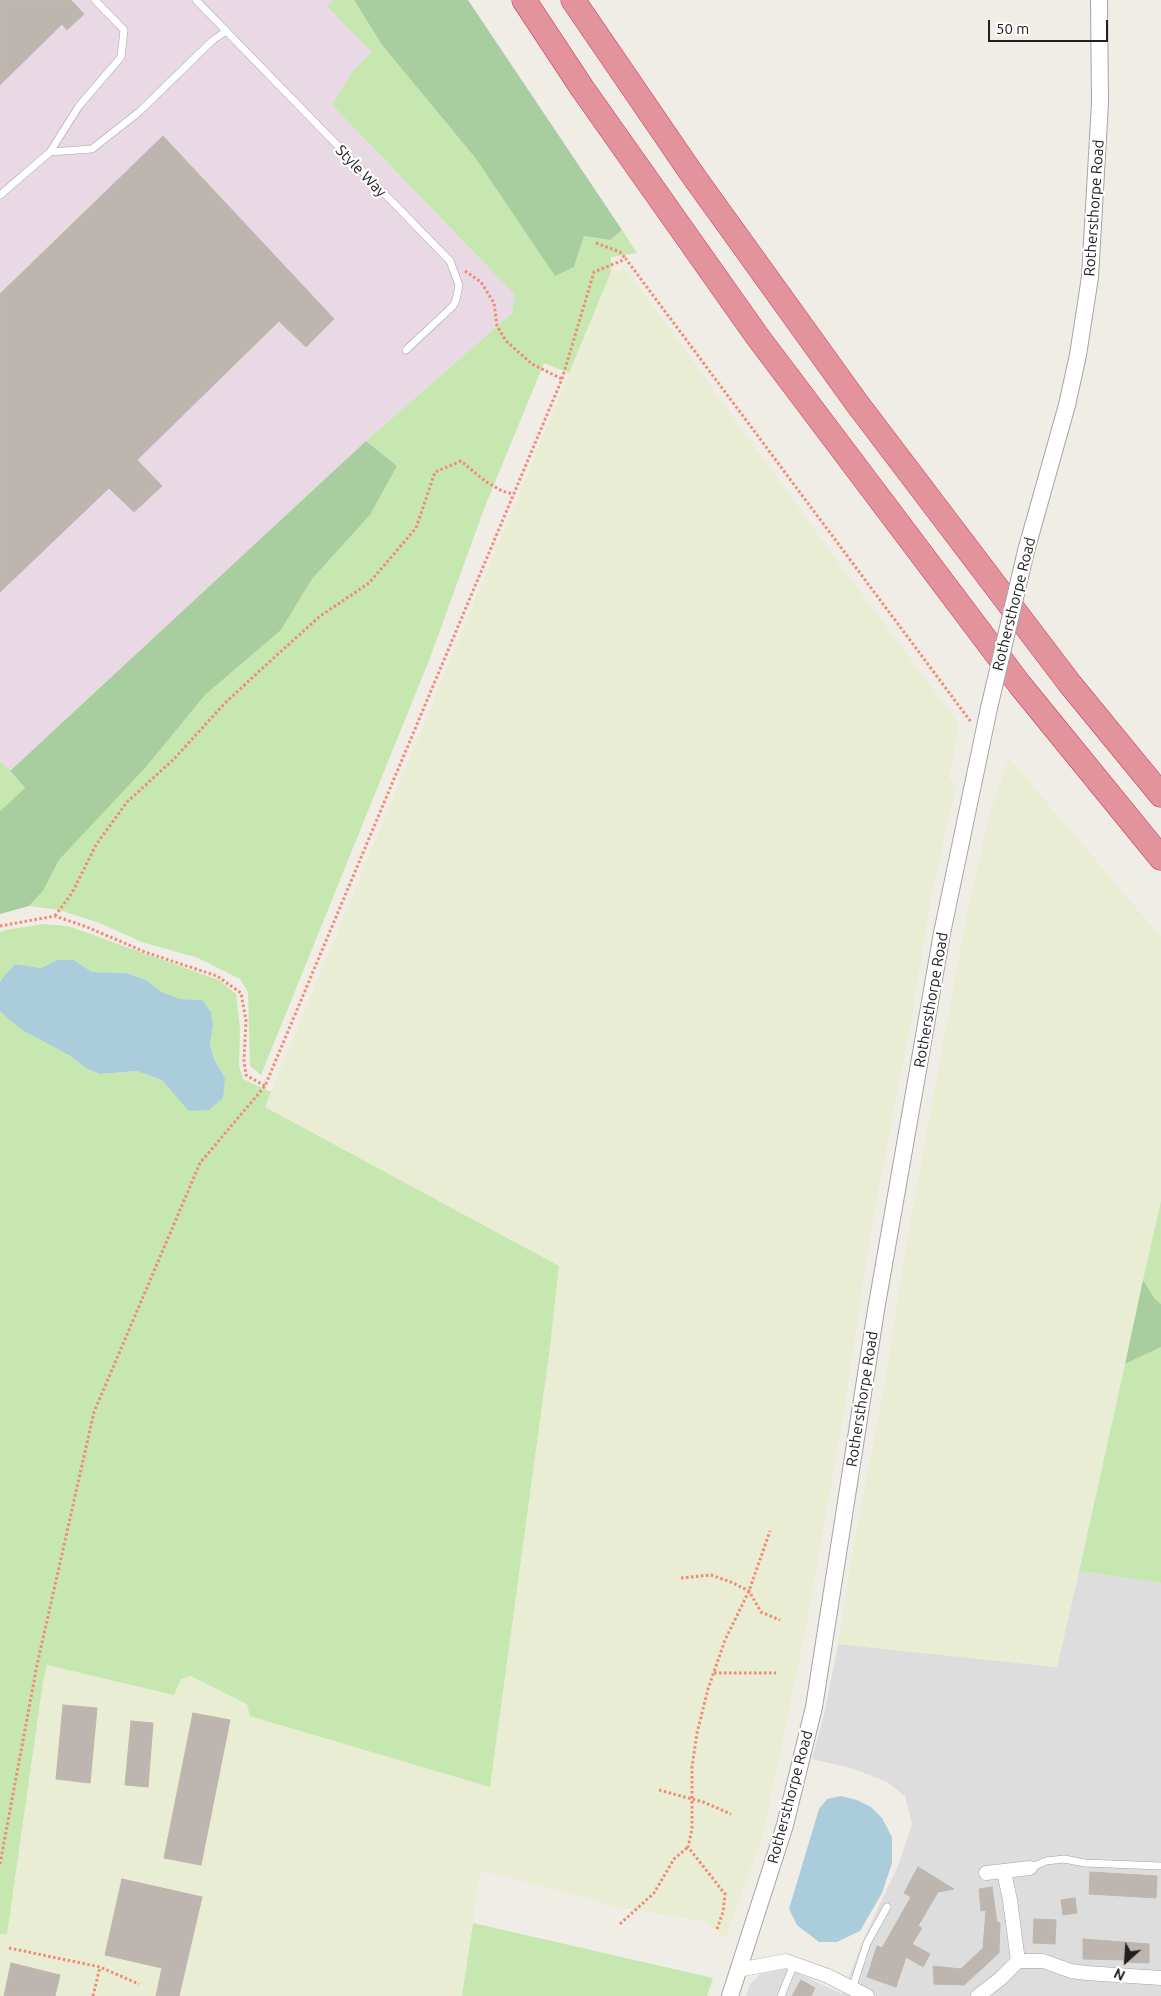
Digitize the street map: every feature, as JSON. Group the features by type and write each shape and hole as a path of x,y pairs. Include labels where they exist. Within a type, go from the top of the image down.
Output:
{"highway":[{"path":"524,0 582,88 757,336 1020,685 1161,858"},
{"path":"573,0 692,174 856,402 1070,684 1161,795"}],"street":[{"name":"Rothersthorpe Road","path":"730,1996 785,1825 814,1707 879,1291 942,933 989,708 1026,550 1076,364 1090,277 1100,103 1099,0"},
{"path":"986,1873 1030,1868"},
{"path":"1004,1872 1010,1900 1018,1961"},
{"path":"738,1970 786,1961 828,1976 867,1996"},
{"path":"978,1996 1000,1979 1018,1961 1044,1961 1071,1971 1086,1974 1161,1978"}],"lane":[{"path":"0,194 50,152 79,106 121,57 124,30 95,0"},
{"name":"Style Way","path":"196,0 450,261 459,285 456,300 453,306 406,350"},
{"path":"50,152 92,149 139,112 212,41 226,31"},
{"path":"1030,1868 1046,1861 1064,1859 1085,1863 1161,1866"},
{"path":"852,1989 867,1943 887,1907"},
{"path":"781,1996 794,1964"}],"path":[{"path":"596,244 620,252 626,259 984,739"},
{"path":"0,1864 37,1665 94,1412 200,1164 266,1086 562,379 594,272 626,259"},
{"path":"450,261 481,282 494,303 497,326 506,341 532,364 562,379"},
{"path":"55,916 72,893 96,845 127,802 174,759 226,703 266,665 319,617 369,583 393,556 416,528 435,472 461,461 502,492 513,494"},
{"path":"0,926 55,916 87,927 145,952 218,976 241,993 246,1020 244,1061 246,1075 266,1086"},
{"path":"620,1924 654,1893 674,1859 688,1847 692,1830 692,1767 697,1733 725,1640 749,1591 770,1531"},
{"path":"681,1578 712,1575 731,1582 749,1591 760,1612 780,1620"},
{"path":"714,1673 776,1673"},
{"path":"659,1790 692,1798 731,1814"},
{"path":"688,1847 725,1894 723,1912 718,1929"},
{"path":"9,1948 100,1967 139,1984"},
{"path":"93,1996 100,1967"}],"shaded area":[{"path":"0,0 333,0 328,6 372,52 352,72 332,105 515,295 512,313 366,441 10,771 0,811"},
{"path":"1079,1571 1161,1583 1161,1996 746,1996 750,1984 760,1974 787,1968 842,1994 864,1938 898,1866 912,1824 905,1796 887,1782 854,1769 812,1759 825,1711 838,1644 1057,1667"}],"green space":[{"path":"333,0 354,0 382,45 477,160 574,267 584,236 610,240 622,230 637,253 611,257 611,272 569,373 544,363 484,509 430,658 261,1075 250,1066 248,992 240,979 198,958 142,942 97,922 59,910 29,906 43,891 59,860 146,767 205,695 281,630 312,579 370,515 397,466 366,441 512,313 515,295 332,105 352,72 372,52 327,6"},
{"path":"354,0 468,0 622,230 610,240 584,236 574,267 555,276 477,160 382,45"},
{"path":"627,270 838,562 959,724 949,778 956,784 930,903 911,1021 871,1230 843,1417 805,1632 763,1835 725,1939 706,1922 618,1907 480,1870 462,1996 0,1996 0,1934 7,1933 47,1665 174,1694 181,1679 191,1676 247,1704 490,1787 550,1347 559,1266 265,1107 611,272"},
{"path":"366,441 397,466 370,515 312,579 281,630 205,695 146,767 59,860 43,891 29,906 0,914 0,811 25,788 10,771"},
{"path":"1009,758 1161,937 1161,1201 1057,1667 838,1644 854,1543 884,1388 907,1240 969,903 991,810"},
{"path":"0,761 25,788 0,811"},
{"path":"43,924 68,926 219,980 236,994 240,1029 239,1066 243,1079 271,1092 265,1107 559,1266 550,1347 490,1787 250,1716 247,1704 191,1676 181,1679 174,1695 47,1665 7,1934 0,1934 0,1011 22,1030 72,1057 87,1069 100,1074 137,1071 162,1080 175,1093 225,1078 214,1059 210,1045 213,1026 202,1000 180,999 162,992 146,980 126,973 92,972 74,960 57,960 41,968 15,964 0,982 0,932"},
{"path":"1161,1201 1161,1304 1155,1299 1143,1280"},
{"path":"1143,1280 1155,1299 1161,1304 1161,1347 1125,1364"},
{"path":"1161,1347 1161,1583 1079,1571 1125,1364"},
{"path":"473,1923 713,1978 707,1996 462,1996"}],"water":[{"path":"57,960 74,960 92,972 126,973 146,980 162,992 180,999 202,1000 211,1012 213,1026 210,1045 214,1059 225,1078 223,1098 209,1110 189,1111 162,1080 137,1071 100,1074 87,1069 72,1057 22,1030 0,1011 0,982 15,964 41,968"},
{"path":"841,1796 857,1800 871,1807 882,1818 892,1837 892,1863 882,1893 860,1931 837,1942 819,1942 797,1925 789,1909 819,1809 827,1799"}],"building":[{"path":"0,0 71,0 84,14 67,30 62,24 0,85"},
{"path":"163,136 334,319 306,347 279,321 137,460 162,486 134,512 109,488 0,592 0,294"},
{"path":"63,1705 97,1708 90,1783 56,1779"},
{"path":"193,1713 230,1720 201,1865 164,1858"},
{"path":"131,1721 153,1723 148,1787 125,1785"},
{"path":"918,1867 954,1889 938,1892 918,1926 922,1928 912,1944 930,1954 923,1967 906,1957 896,1987 867,1977 877,1946 882,1948 911,1897 904,1893"},
{"path":"1090,1872 1157,1876 1156,1898 1089,1894"},
{"path":"122,1879 202,1897 179,1996 156,1996 162,1968 105,1955"},
{"path":"992,1887 997,1922 1000,1923 999,1953 964,1985 934,1984 933,1966 961,1969 983,1948 986,1910 981,1911 979,1889"},
{"path":"1075,1898 1077,1913 1063,1915 1061,1900"},
{"path":"1034,1919 1056,1920 1055,1944 1033,1943"},
{"path":"1083,1939 1149,1944 1149,1963 1083,1959"},
{"path":"11,1963 60,1975 55,1996 4,1996"},
{"path":"801,1980 815,1988 811,1996 792,1996"}]}
